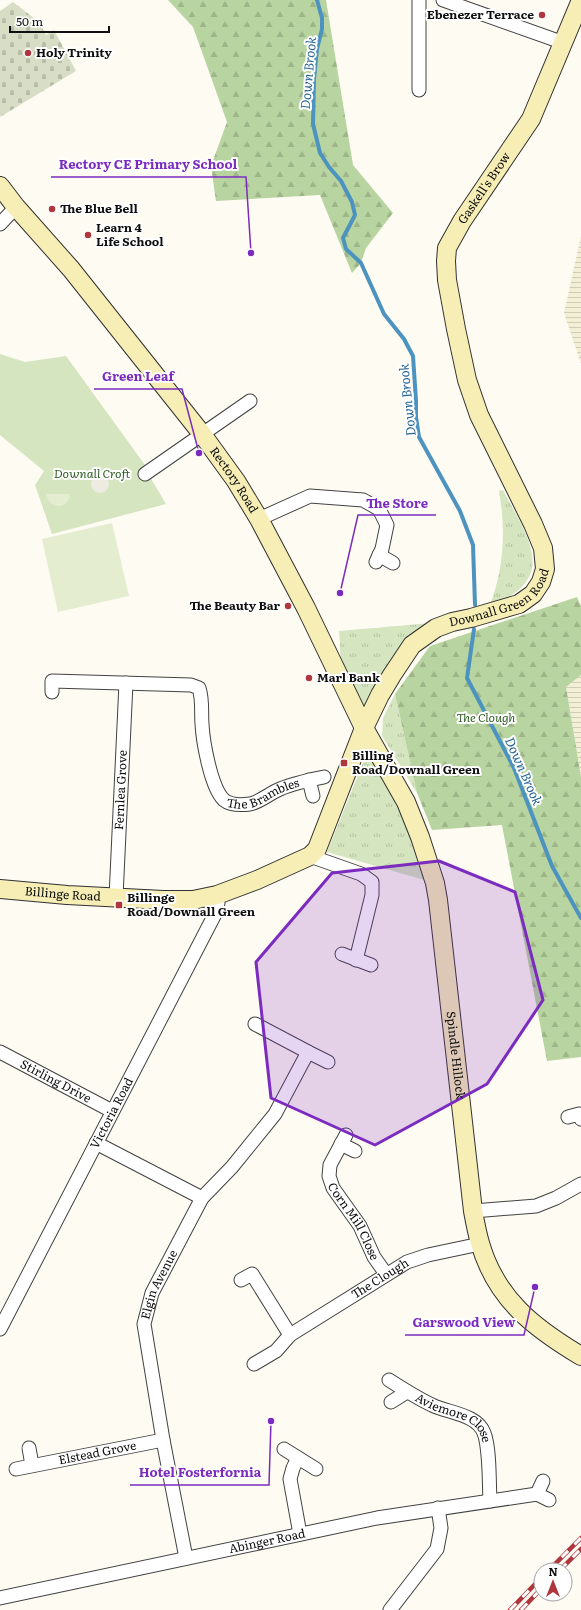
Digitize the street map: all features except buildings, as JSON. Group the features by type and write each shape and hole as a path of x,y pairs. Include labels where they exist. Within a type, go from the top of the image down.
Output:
{"street":[{"path":"419,0 419,90"},
{"path":"443,0 564,43 581,0"},
{"name":"Gaskell's Brow","path":"446,261 447,248 462,222 531,118 564,43"},
{"name":"Rectory Road","path":"0,186 16,207 71,269 202,434 236,481 259,519 306,608 364,728"},
{"path":"0,224 16,207"},
{"name":"Downall Green Road","path":"310,856 317,849 364,728 380,695 412,646 436,628 452,622 520,604 533,594 541,582 545,569 543,548 533,524 479,415 467,380 454,315 446,261"},
{"path":"145,474 250,401"},
{"path":"259,519 310,496 363,500 379,509 387,525 378,559 393,563"},
{"path":"52,692 52,681 126,684"},
{"name":"The Brambles","path":"126,684 191,685 199,688 201,696 202,724 212,775 216,790 224,801 236,805 251,804 280,789 324,777"},
{"name":"Fernlea Grove","path":"116,897 126,684"},
{"name":"Spindle Hillock","path":"364,728 394,779 411,814 435,883 443,930 473,1211 480,1244 489,1269 510,1302 543,1333 581,1356"},
{"name":"The Brambles","path":"309,780 313,796"},
{"path":"310,856 361,874 372,882 372,895 356,960"},
{"name":"Billinge Road","path":"1,887 40,894 193,900 217,896 310,856"},
{"name":"Victoria Road","path":"0,1328 215,914 218,903 217,896"},
{"path":"342,954 371,965"},
{"path":"255,1024 328,1062"},
{"name":"Stirling Drive","path":"0,1052 112,1111"},
{"name":"Elgin Avenue","path":"186,1558 163,1440 144,1324 152,1293 202,1198 232,1167 272,1119 308,1052"},
{"name":"Corn Mill Close","path":"355,1151 344,1140 330,1165 328,1176 333,1188 360,1226 374,1257 386,1274"},
{"path":"96,1143 202,1198"},
{"path":"473,1211 536,1206 556,1198 581,1184"},
{"name":"The Clough","path":"254,1364 276,1351 290,1335 407,1262 428,1255 480,1244"},
{"path":"246,1273 290,1335"},
{"name":"Aviemore Close","path":"390,1380 407,1392 431,1405 465,1416 481,1428 486,1440 490,1501"},
{"name":"Aviemore Close","path":"390,1402 407,1392"},
{"name":"Elstead Grove","path":"16,1469 163,1440"},
{"path":"29,1448 32,1465"},
{"path":"284,1449 316,1469"},
{"path":"298,1458 290,1479 300,1534"},
{"path":"543,1481 537,1494 549,1500"},
{"name":"Abinger Road","path":"0,1598 377,1518 537,1494"},
{"path":"390,1610 437,1548 441,1528 438,1508"}],"highlighted area":[{"path":"439,861 515,892 543,1000 487,1084 375,1145 271,1098 256,962 332,873"}],"shaded area":[{"path":"581,236 581,364 564,313"},
{"path":"100,475 106,478 109,484 106,490 100,493 94,490 91,484 94,478"},
{"path":"581,675 581,777 566,687"}],"green space":[{"path":"168,0 326,0 353,165 393,213 366,248 361,263 352,273 320,195 216,201 211,166 227,122 193,27"},
{"path":"13,2 39,22 46,35 54,30 76,71 0,117 0,11"},
{"name":"Downall Croft","path":"0,354 25,362 66,356 145,465 142,468 150,477 166,504 52,534 35,485 44,471 0,435"},
{"path":"503,490 528,540 532,555 532,570 525,583 512,595 490,605 495,591 501,563 503,520 499,491"},
{"path":"46,494 70,494 66,503 59,506 51,503"},
{"path":"112,523 129,596 58,612 42,539"},
{"name":"The Clough","path":"577,597 581,606 581,675 566,687 581,777 581,1057 547,1061 502,825 432,830 417,793 395,694 430,646"},
{"path":"432,623 364,710 341,663 339,631"},
{"path":"395,694 417,793 382,736 383,718"},
{"path":"374,756 394,790 428,881 327,852 364,760"}],"waterway":[{"name":"Down Brook","path":"317,0 322,18 322,29 317,49 314,79 313,124 320,153 341,181 352,202 355,215 343,238 346,249 361,263 384,314 404,339 413,356 416,417 419,437 460,511 473,545 475,605"},
{"name":"Down Brook","path":"474,629 467,678 514,768 552,866 581,918"}],"railway":[{"path":"557,1562 581,1538"},
{"path":"568,1562 581,1549"},
{"path":"510,1610 533,1586"},
{"path":"521,1610 533,1597"}],"place":[{"name":"Ebenezer Terrace","path":"542,15"},
{"name":"Holy Trinity","path":"28,53"},
{"name":"The Blue Bell","path":"52,209"},
{"name":"Learn 4 Life School","path":"88,235"},
{"name":"Rectory CE Primary School","path":"251,253"},
{"name":"Green Leaf","path":"199,453"},
{"name":"The Store","path":"340,593"},
{"name":"The Beauty Bar","path":"288,606"},
{"name":"Marl Bank","path":"309,678"},
{"name":"Billing Road/Downall Green","path":"344,763"},
{"name":"Billinge Road/Downall Green","path":"119,905"},
{"name":"Garswood View","path":"535,1287"},
{"name":"Hotel Fosterfornia","path":"271,1421"}]}
